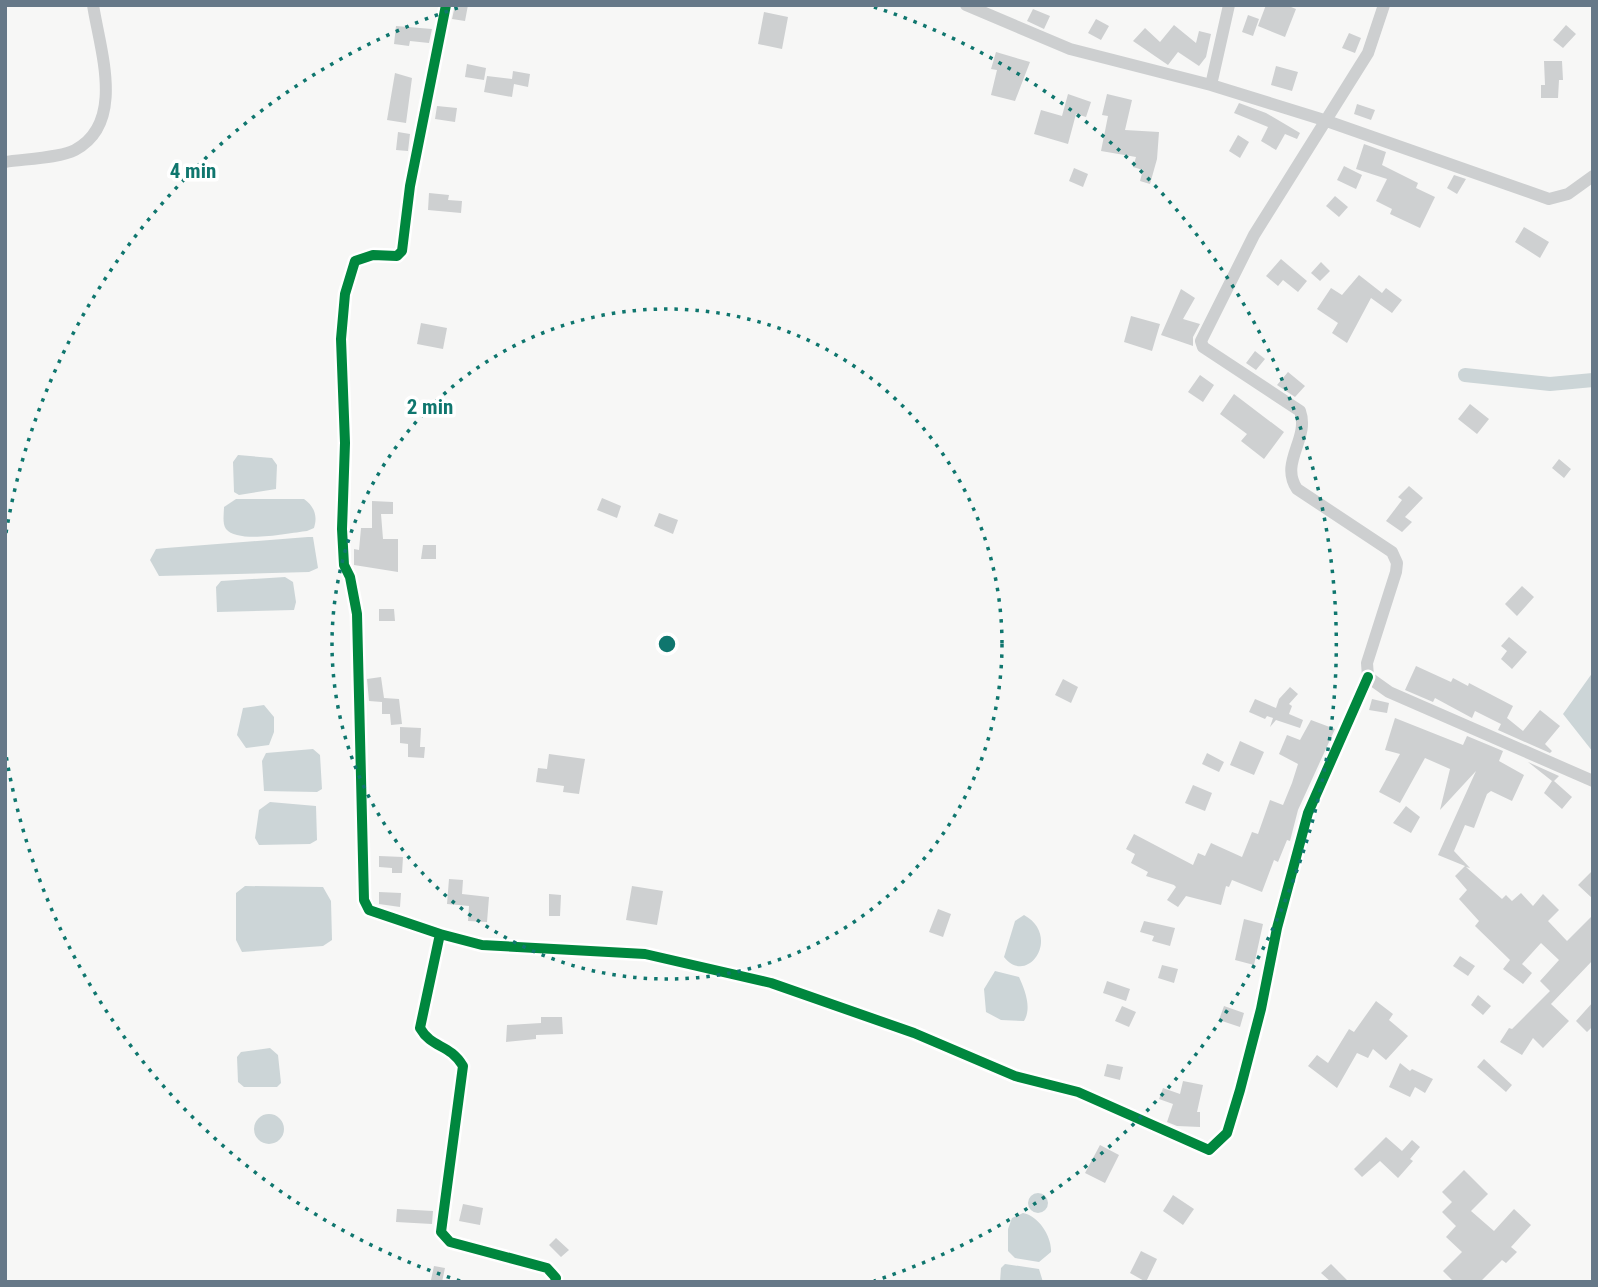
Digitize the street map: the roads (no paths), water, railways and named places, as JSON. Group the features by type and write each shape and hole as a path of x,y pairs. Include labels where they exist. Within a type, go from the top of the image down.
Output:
{"street":[{"path":"5,162 74,150 97,130 107,100 93,5"},
{"path":"446,5 410,186 402,251 397,256 373,255 355,261 345,294 341,339 345,443 342,529 344,565 350,577 357,614 364,900 369,910 482,945 645,954 771,983 914,1034 1015,1076 1078,1092 1209,1150 1227,1133 1261,1009 1277,928 1308,813 1368,677 1367,663 1397,563 1392,552 1297,489 1290,479 1291,461 1305,424 1300,411 1203,347 1201,341 1254,235 1368,53 1384,5"},
{"path":"966,5 1070,50 1211,85 1324,120 1549,200 1568,194 1593,176"},
{"path":"1211,85 1229,5"},
{"path":"1368,677 1389,692 1593,781"},
{"path":"440,934 420,1028 426,1038 455,1052 463,1066 441,1232 450,1242 547,1268 556,1278 555,1282"}],"waterway":[{"path":"1465,375 1550,384 1593,380"}]}
